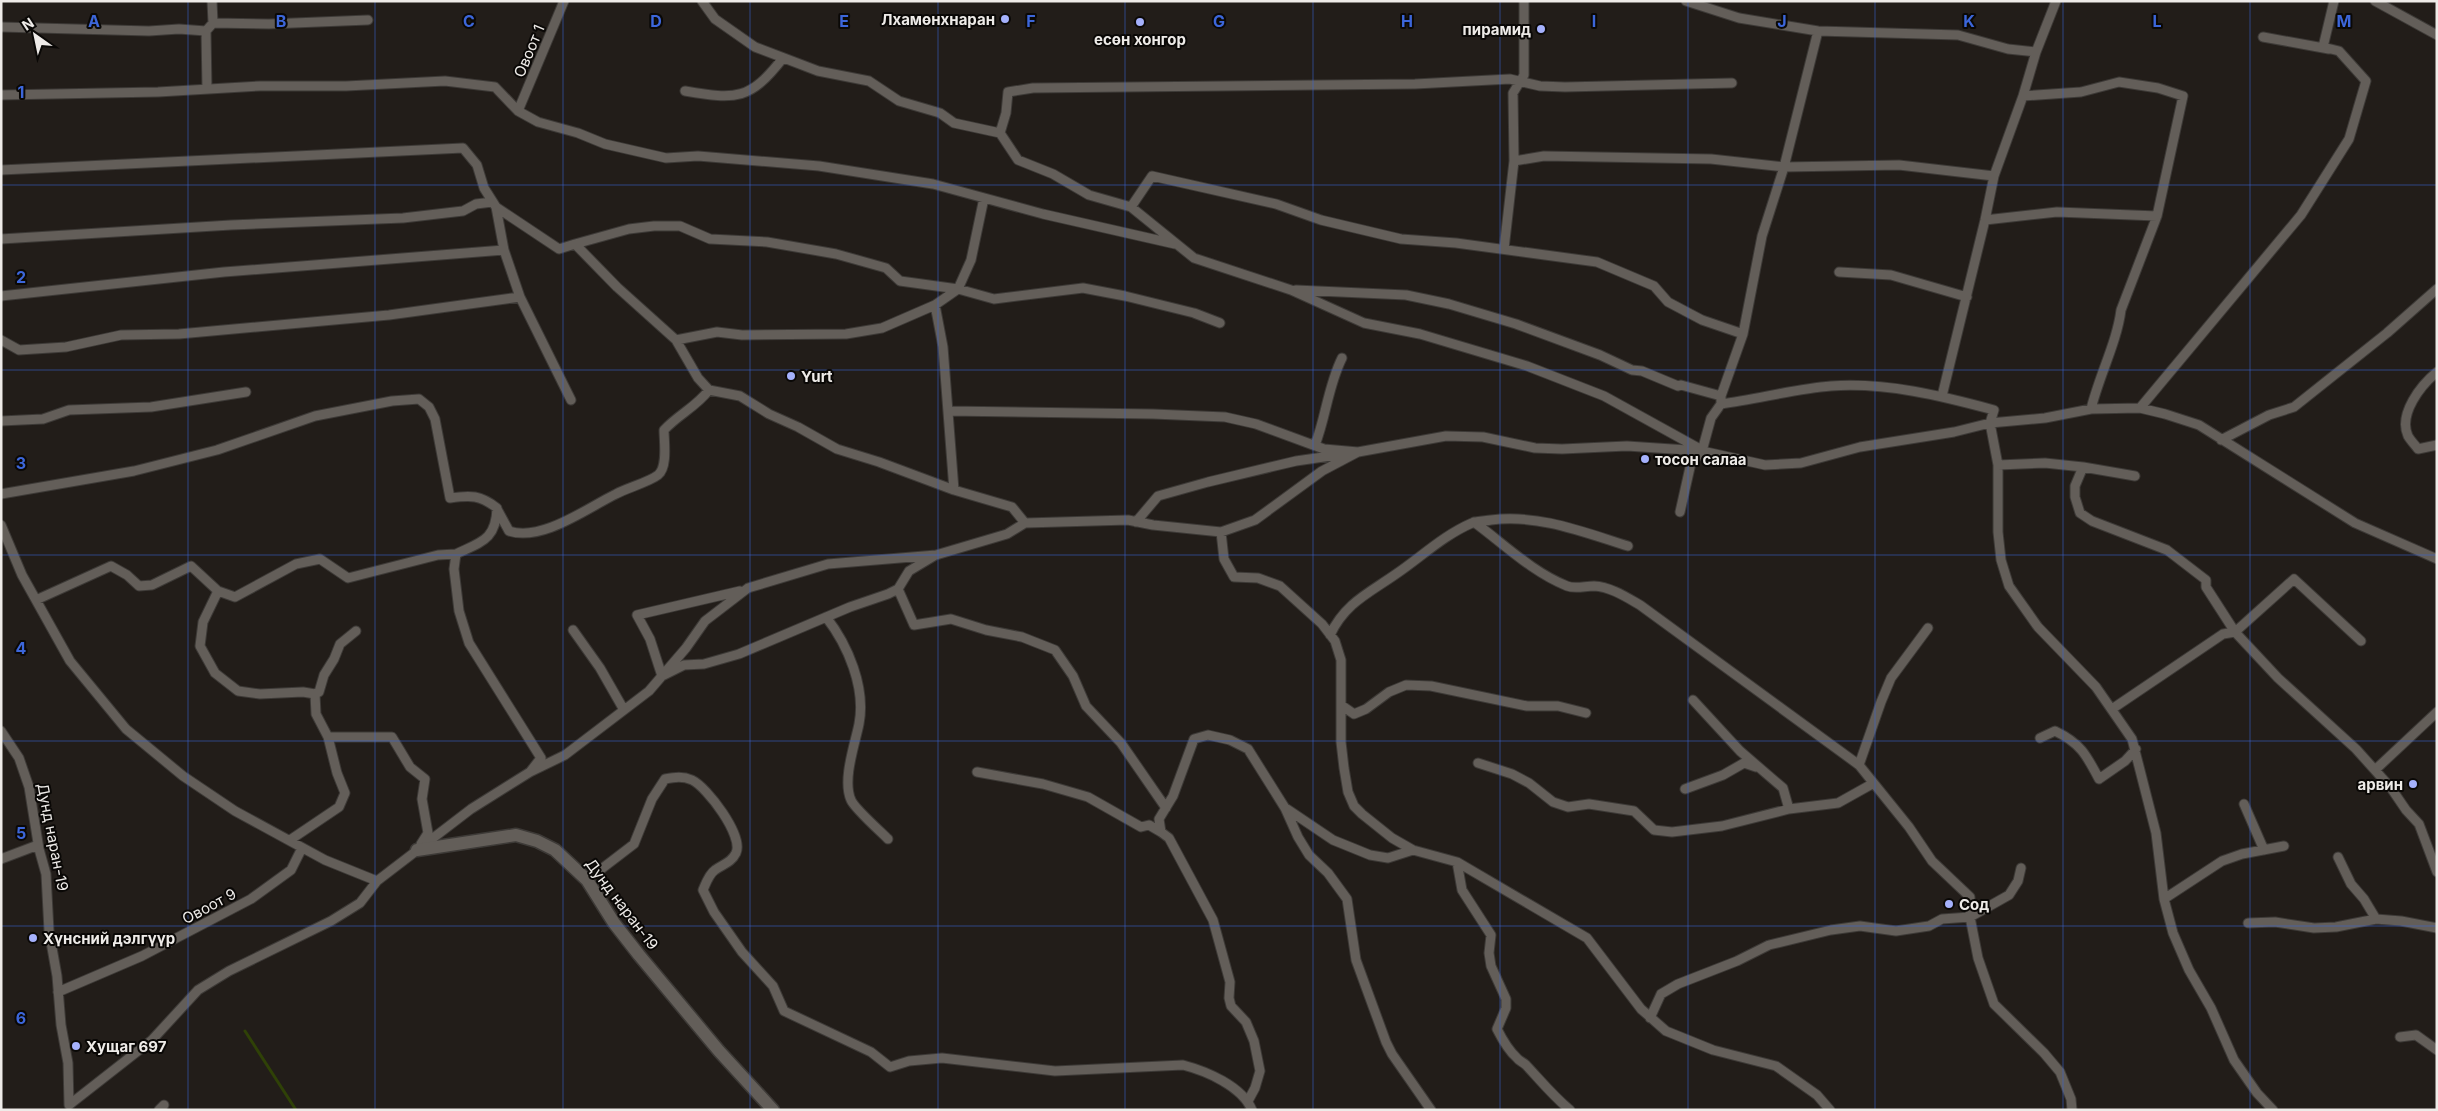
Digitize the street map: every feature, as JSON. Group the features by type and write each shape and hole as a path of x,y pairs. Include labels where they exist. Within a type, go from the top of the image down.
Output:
{"street":[{"path":"212,1 214,23"},
{"name":"Овоот 1","path":"518,111 564,1"},
{"path":"702,1 715,19 755,47 818,71 869,81 899,101 940,113 954,122 1000,133 1018,160 1053,174 1089,195 1131,207 1194,258 1291,290 1364,324 1420,334 1535,369 1604,396 1702,451"},
{"path":"1504,249 1514,161 1513,93 1524,75 1524,1"},
{"path":"1686,1 1739,18 1818,31 1958,35 2008,49 2036,52"},
{"path":"1942,396 1986,220 1994,176 2023,96 2036,52 2056,1"},
{"path":"2140,408 2301,216 2349,139 2366,81 2339,51 2323,47 2334,1"},
{"path":"2375,1 2437,35"},
{"path":"207,89 206,31 214,23 269,24 368,20"},
{"path":"1,27 206,31"},
{"path":"1680,512 1691,463 1702,451 1743,334 1762,236 1784,167 1818,31"},
{"path":"2262,37 2339,51"},
{"path":"685,91 717,96 748,92 764,81 782,58"},
{"path":"1000,133 1006,113 1008,92 1033,88 1397,84 1510,79 1540,86 1565,87 1732,83"},
{"path":"1,95 445,81 495,87 518,111 538,122 578,133 605,144 666,158 698,156 819,166 933,184 1175,244"},
{"path":"2023,96 2081,92 2119,82 2158,88 2183,96 2157,216 2121,310 2119,325 2097,384 2091,409"},
{"path":"1,170 463,148 477,165 484,188 494,205 504,250 520,296 571,400"},
{"path":"1514,161 1544,156 1711,159 1784,167 1899,165 1994,176"},
{"path":"1131,207 1152,176 1276,204 1321,220 1402,239 1504,249 1597,262 1654,286 1668,302 1702,320 1743,334"},
{"path":"676,340 718,332 742,335 846,334 882,328 935,305 958,289 971,260 984,198"},
{"path":"1,239 231,225 403,218 463,211 476,204 494,205 559,249 629,229 654,226 680,226 710,239 767,242 836,254 886,268 900,281 958,289 994,299 1083,288 1125,296 1194,314 1220,323"},
{"path":"1986,220 2057,212 2157,216"},
{"path":"575,244 617,287 676,340 698,378 709,390 740,396 769,414 798,427 837,449 879,462 954,490 1012,507 1026,523"},
{"path":"1,296 224,272 504,250"},
{"path":"1839,272 1891,275 1967,297"},
{"path":"2221,440 2269,415 2294,407 2387,333 2437,289"},
{"path":"1291,290 1406,295 1449,304 1516,324 1600,355 1632,370 1642,371 1678,386 1680,385 1721,400 1830,386 1853,386 1942,396 1994,410 1990,423 1998,465 1998,532 2001,560 2009,586 2038,627 2096,687 2112,709 2136,749 2156,833 2164,900 2173,933 2189,970 2211,1008 2234,1060 2256,1093 2273,1110"},
{"path":"1,340 19,350 66,347 121,335 179,334 389,315 520,296"},
{"path":"935,305 943,347 954,490"},
{"path":"1315,445 1321,430 1335,371 1342,358"},
{"path":"2437,372 2415,395 2406,420 2408,435 2418,449 2437,445"},
{"path":"1,494 134,471 217,450 315,416 392,401 419,399 429,407 435,419 450,498 475,496 484,498 497,508 509,531 525,534 564,523 613,495 658,474 663,467 664,430 676,417 698,404 709,390"},
{"path":"1,421 43,419 69,410 151,407 246,392"},
{"path":"1136,522 1158,496 1296,461 1446,436 1483,437 1535,448 1562,449 1627,446 1702,451 1765,465 1801,463 1860,447 1954,432 1990,423 2045,418 2091,409 2140,408 2165,414 2199,426 2354,523 2437,559"},
{"path":"948,411 1225,417 1256,424 1324,449 1358,452"},
{"path":"936,555 909,571 898,589 739,654 704,664 684,664 662,676 650,639 637,615 720,596 828,564 936,555 1007,534 1026,523 1128,520 1221,532 1255,520 1322,472 1358,452"},
{"path":"1998,465 2045,463 2135,476"},
{"path":"2083,467 2075,486 2075,496 2080,513 2092,521 2150,543 2178,557 2206,580 2206,588 2235,632 2278,678 2356,750 2375,770 2419,824 2437,872"},
{"path":"36,600 111,566 127,575 139,586 152,585 192,566 218,591 235,597 296,564 320,559 348,578 438,555 456,554 485,540 496,525 497,508"},
{"path":"1330,635 1337,620 1355,600 1412,563 1445,538 1474,522 1532,519 1578,529 1590,536 1628,546"},
{"path":"1474,522 1519,558 1557,582 1570,588 1595,586 1608,589 1640,605 1859,766 1909,827 1939,868 1967,892 1970,897 1970,917 1978,958 1994,1004 2044,1053 2060,1072 2071,1099 2072,1110"},
{"path":"1,525 22,575 70,661 126,729 183,776 235,811 302,848 354,873 377,881"},
{"path":"1221,532 1224,560 1234,577 1258,578 1280,586 1322,624 1335,641 1341,660 1344,768 1348,792 1354,806 1392,838 1413,850 1457,862 1587,938 1650,1018 1666,1031 1687,1041 1776,1066 1817,1095 1830,1110"},
{"path":"456,554 454,570 459,611 469,643 541,758 530,772"},
{"path":"2112,709 2223,634 2235,632 2294,579 2361,641"},
{"name":"Дунд наран-19","path":"67,1107 152,1040 198,990 229,971 331,921 360,903 377,881 471,808 530,772 565,755 648,692 686,648 705,620 748,588"},
{"path":"898,589 914,624 951,619 986,630 1022,637 1055,650 1074,676 1086,706 1121,743 1166,808"},
{"path":"218,591 203,622 200,646 215,674 238,691 260,694 304,692 315,694 319,692 324,675 334,659 340,644 356,631"},
{"path":"826,617 834,627 845,649 859,686 859,723 848,770 851,800 888,839"},
{"path":"1859,766 1880,702 1891,678 1928,628"},
{"path":"573,630 600,668 624,710"},
{"path":"1341,705 1354,714 1366,709 1389,692 1406,685 1431,686 1526,706 1558,706 1586,713"},
{"path":"290,840 339,807 345,793 337,773 328,737 316,714 315,694"},
{"path":"1693,700 1740,751 1783,788 1789,809"},
{"path":"2375,770 2437,712"},
{"name":"Дунд наран-19","path":"1,731 22,765 28,787 38,845 46,874 49,931 61,1025 68,1063 67,1107"},
{"path":"2040,738 2055,731 2073,740 2088,758 2099,779 2125,761 2136,749"},
{"path":"1161,832 1159,820 1178,782 1194,739 1208,735 1230,740 1248,749 1285,808 1298,837 1309,854 1328,873 1347,899 1356,960 1386,1042 1401,1068 1430,1110"},
{"path":"328,737 392,737 410,768 425,778 422,799 428,833 417,850"},
{"path":"1478,763 1512,774 1529,783 1554,802 1568,808 1590,804 1634,811 1654,830 1672,832 1722,826 1789,809 1838,803 1872,784"},
{"path":"1685,789 1723,775 1744,763 1761,769"},
{"path":"587,880 634,844 652,799 665,779 680,776 693,780 713,800 727,819 736,840 737,851 729,862 714,871 703,890 714,912 742,952 772,986 784,1011 863,1049 890,1067 909,1061 942,1058 1055,1071 1136,1069 1183,1065 1197,1069 1230,1086 1250,1105 1260,1070 1254,1041 1246,1022 1231,1006 1229,998 1230,982 1213,920 1168,838 1149,825 1141,827 1088,797 1043,784 978,772"},
{"path":"2244,804 2264,850"},
{"path":"1285,808 1333,840 1370,855 1388,858 1413,850"},
{"name":"Дунд наран-19","path":"417,850 516,835 537,841 555,850 587,880 614,923 639,955 719,1052 773,1110"},
{"path":"1,859 38,845"},
{"path":"2164,900 2222,860 2284,846"},
{"name":"Овоот 9","path":"58,992 142,956 251,899 291,870 302,848"},
{"path":"2338,857 2351,884 2364,899 2376,919"},
{"path":"1457,862 1462,890 1491,935 1489,953 1491,966 1506,999 1506,1008 1497,1028 1503,1042 1517,1058 1525,1063 1548,1091 1559,1098 1570,1110"},
{"path":"1650,1018 1661,994 1678,984 1760,951 1769,945 1831,930 1860,926 1896,931 1929,926 1942,919 1970,917 2008,895 2018,881 2021,868"},
{"path":"2248,923 2275,922 2314,928 2336,927 2376,919 2401,921 2437,928"},
{"path":"2400,1037 2416,1035 2437,1050"}],"waterway":[{"path":"245,1031 296,1110"}],"place":[{"name":"Лхамөнхнаран","path":"1005,19"},
{"name":"есөн хонгор","path":"1140,22"},
{"name":"пирамид","path":"1541,29"},
{"name":"Yurt","path":"791,376"},
{"name":"тосон салаа","path":"1645,459"},
{"name":"арвин","path":"2413,784"},
{"name":"Сод","path":"1949,904"},
{"name":"Хүнсний дэлгүүр","path":"33,938"},
{"name":"Хущаг 697","path":"76,1046"}]}
